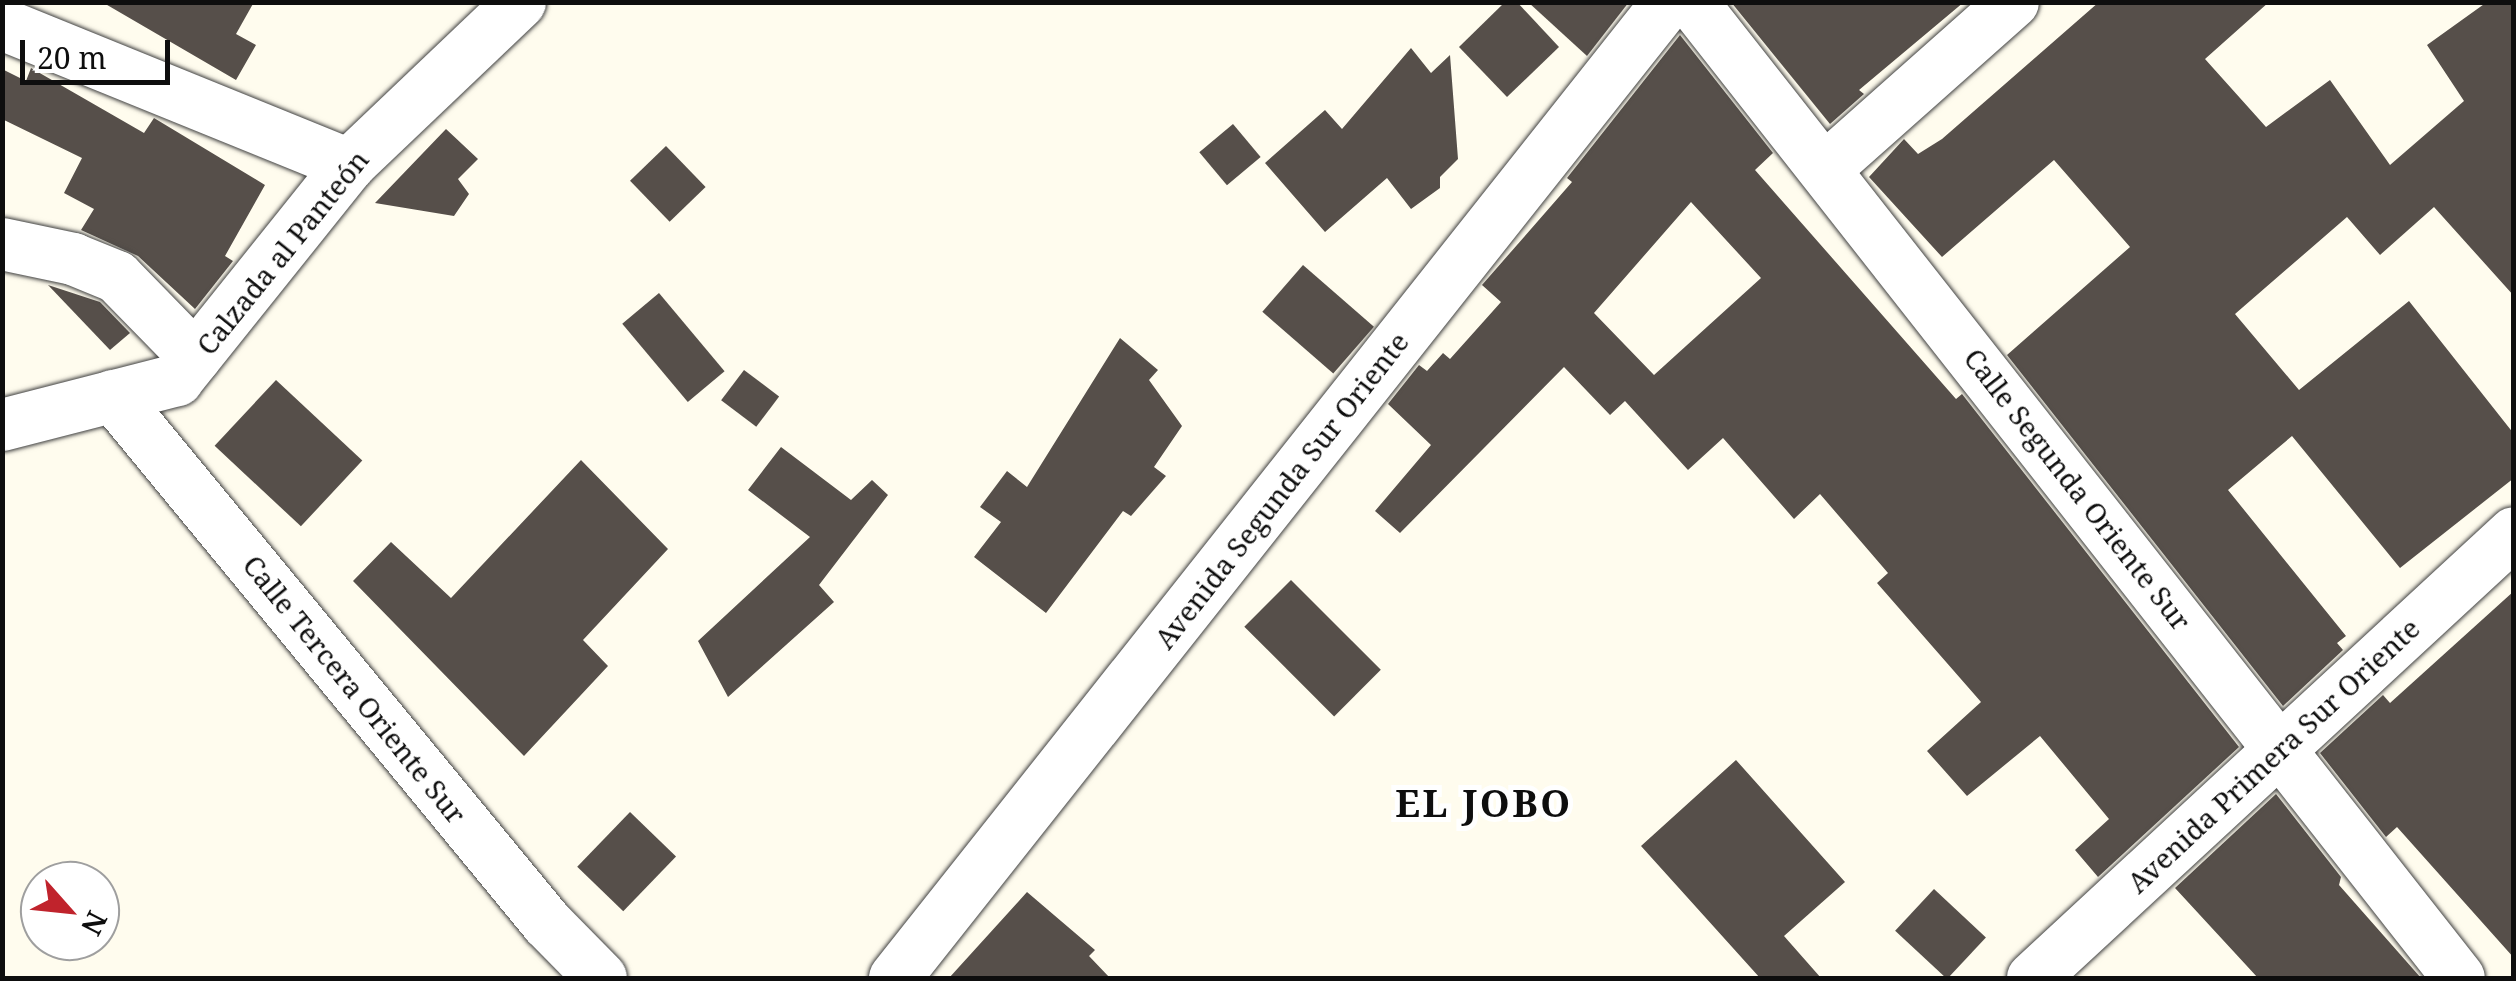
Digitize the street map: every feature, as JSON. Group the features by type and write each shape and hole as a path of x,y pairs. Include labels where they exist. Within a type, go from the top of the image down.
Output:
{"street":[{"name":"Calzada al Panteón","path":"2,425 177,380 349,164 520,2"},
{"name":"Avenida Segunda Sur Oriente","path":"895,978 1668,2"},
{"name":"Calle Segunda Oriente Sur","path":"1692,2 2459,978"},
{"path":"1826,168 2014,2"},
{"path":"2,24 349,164"},
{"path":"2,244 73,259 117,278 195,357"},
{"name":"Calle Tercera Oriente Sur","path":"113,396 547,923 600,978"},
{"name":"Avenida Primera Sur Oriente","path":"2033,978 2514,533"}],"building":[{"path":"102,2 254,2 236,34 256,45 236,80"},
{"path":"1505,2 1517,2 1559,47 1507,97 1459,47"},
{"path":"1528,2 1629,2 1587,56"},
{"path":"1731,2 1964,2 1859,90 1864,94 1830,124"},
{"path":"2099,2 2269,2 2205,59 2266,127 2330,80 2390,165 2464,101 2427,45 2487,2 2514,2 2514,296 2434,207 2380,255 2347,217 2235,314 2299,390 2409,301 2514,434 2514,478 2400,568 2292,436 2228,490 2346,636 2337,643 2343,650 2283,706 2007,355 2130,247 2054,160 1942,257 1869,177 1904,139 1918,154 1942,139"},
{"path":"1680,35 1773,153 1755,170 1956,399 1962,394 2239,747 2098,877 2075,850 2109,819 2040,736 1967,796 1927,751 1981,702 1877,583 1888,573 1820,494 1794,519 1723,438 1688,470 1625,401 1610,415 1564,367 1400,533 1375,511 1431,445 1388,404 1419,365 1427,371 1443,353 1450,359 1501,302 1482,285 1572,182 1567,178","holes":["1691,202 1761,278 1654,375 1594,313"]},
{"path":"1411,48 1431,73 1450,55 1458,159 1440,177 1440,188 1411,209 1387,178 1325,232 1265,163 1325,110 1342,129"},
{"path":"31,68 144,133 154,118 265,185 225,256 233,261 195,309 138,256 81,230 94,209 64,193 82,158 2,119 2,69 26,81"},
{"path":"1233,124 1261,157 1227,185 1199,152"},
{"path":"446,129 478,159 458,179 469,194 454,216 375,203"},
{"path":"666,146 706,187 670,222 630,181"},
{"path":"1303,265 1374,327 1333,373 1262,312"},
{"path":"48,285 100,302 130,333 110,350"},
{"path":"659,293 725,371 688,402 622,324"},
{"path":"1120,338 1158,370 1149,380 1182,426 1154,467 1166,476 1131,516 1123,511 1046,613 974,557 1001,522 980,507 1007,471 1027,487"},
{"path":"744,370 779,396 756,427 721,400"},
{"path":"276,380 362,460 301,526 215,446"},
{"path":"781,447 851,500 872,480 888,495 819,585 834,602 728,697 698,641 810,537 748,490"},
{"path":"581,460 668,549 583,640 608,666 524,756 353,581 391,542 451,598"},
{"path":"1291,580 1381,670 1334,716 1244,627"},
{"path":"2514,591 2514,958 2397,827 2386,837 2320,753 2383,695 2390,703"},
{"path":"1736,760 1845,882 1784,936 1821,978 1760,978 1641,846"},
{"path":"2276,794 2341,877 2339,885 2421,978 2258,978 2175,888"},
{"path":"630,812 676,856 623,911 577,867"},
{"path":"1934,889 1986,937 1946,978 1895,931"},
{"path":"1027,892 1095,950 1089,956 1110,978 949,978"}],"district":[{"name":"EL JOBO","path":"1484,803"}]}
